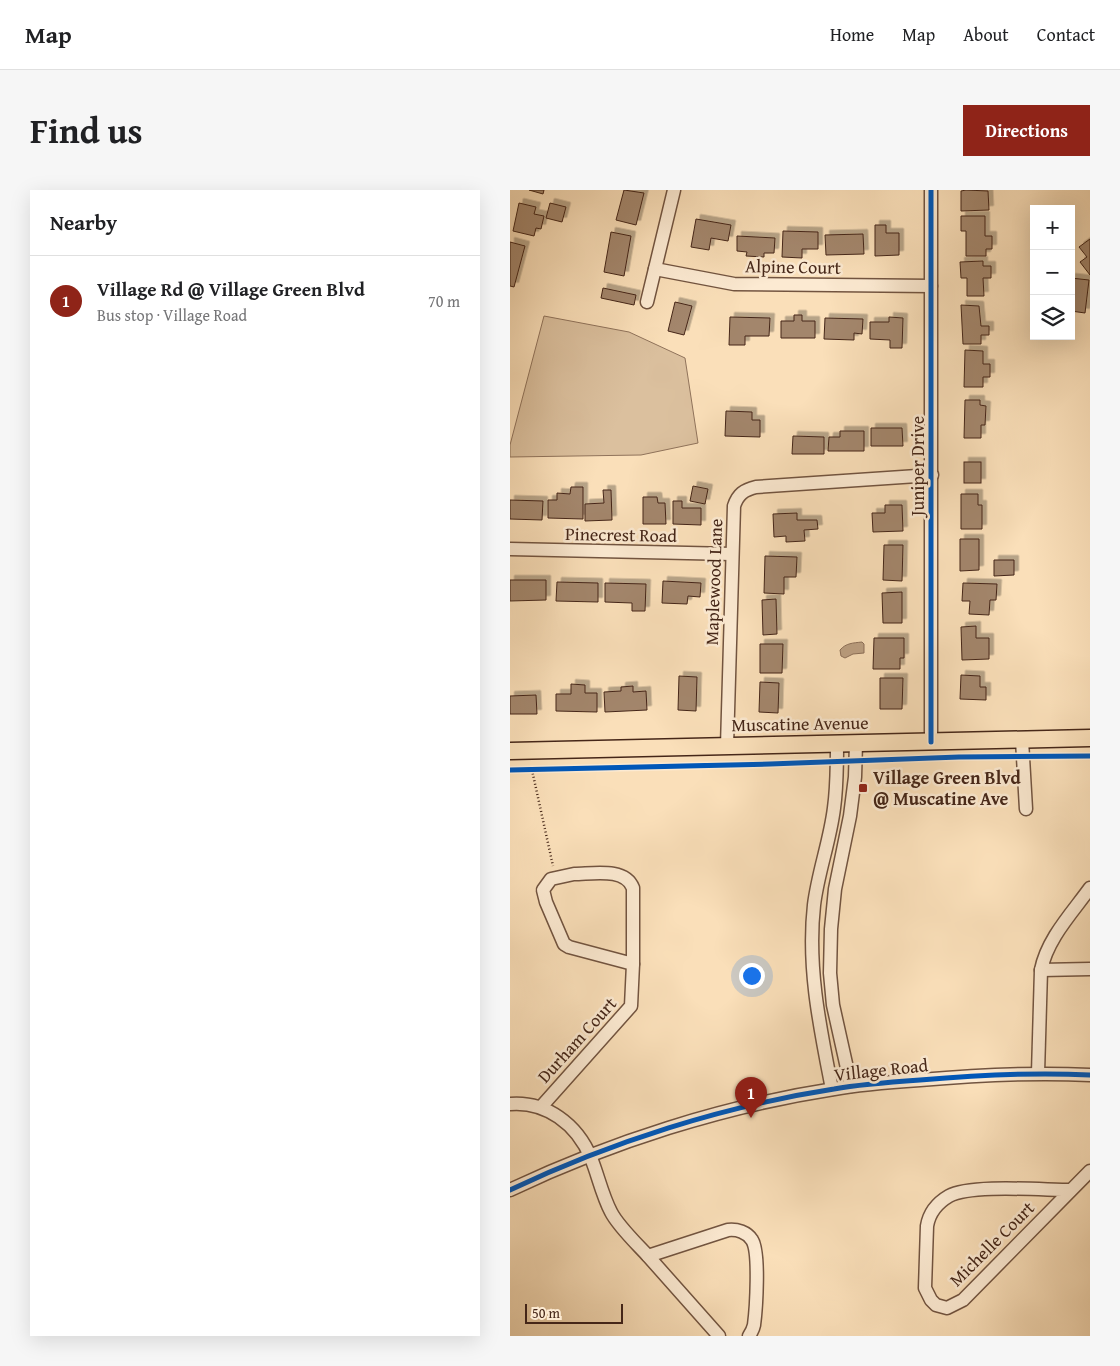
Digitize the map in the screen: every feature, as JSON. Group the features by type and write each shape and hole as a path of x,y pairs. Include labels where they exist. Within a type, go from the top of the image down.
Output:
{"main road":[{"name":"Muscatine Avenue","path":"510,751 1090,738"}],"street":[{"path":"647,302 674,190"},
{"name":"Juniper Drive","path":"931,190 931,742"},
{"name":"Alpine Court","path":"655,269 734,284 931,286"},
{"name":"Maplewood Lane","path":"727,746 732,554 736,499 748,489 766,486 932,475"},
{"name":"Pinecrest Road","path":"510,549 732,554"},
{"path":"1022,740 1026,809"},
{"path":"850,1086 833,1005 830,973 831,929 835,889 850,816 855,778 856,743"},
{"path":"832,1089 817,1014 813,981 812,944 817,883 834,808 837,744"},
{"name":"Durham Court","path":"541,1107 632,1006 633,964 633,888 628,880 620,875 574,874 558,876 548,882 543,890 543,895 564,944 633,964"},
{"path":"1038,1073 1041,970 1044,958 1050,945 1090,888"},
{"path":"1041,970 1090,969"},
{"name":"Village Road","path":"510,1190 536,1177 590,1156 713,1114 832,1089 978,1075 1038,1073 1090,1075"},
{"path":"510,1104 529,1104 541,1107 552,1112 567,1123 580,1138 590,1156 616,1222 719,1336"},
{"name":"Michelle Court","path":"1071,1190 976,1190 958,1192 944,1200 933,1211 927,1226 924,1288 931,1300 936,1305 947,1308 963,1300 1090,1171"},
{"path":"648,1256 728,1230 740,1231 750,1237 755,1249 756,1277 754,1325 749,1336"}],"path":[{"path":"524,770 541,770"},
{"path":"532,770 554,871"}],"shaded area":[{"path":"544,316 629,332 685,358 698,443 641,455 510,457 510,445"},
{"path":"862,642 864,644 864,653 853,654 845,658 841,656 840,650 845,646"}],"building":[{"path":"529,190 544,190 543,194"},
{"path":"624,190 644,193 636,225 616,220"},
{"path":"961,191 988,191 989,210 961,211"},
{"path":"519,203 536,207 534,214 544,216 541,229 536,228 534,236 513,231"},
{"path":"550,203 566,207 562,222 546,218"},
{"path":"961,216 985,216 985,236 992,236 992,249 986,249 986,256 966,256 966,231 961,231"},
{"path":"696,219 731,225 728,241 711,238 709,250 691,247"},
{"path":"875,225 886,225 886,233 899,233 899,255 875,256"},
{"path":"783,231 818,232 818,249 802,249 802,258 782,257"},
{"path":"611,232 631,236 624,276 604,272"},
{"path":"863,234 864,254 826,255 825,235"},
{"path":"737,236 775,238 774,253 764,253 764,257 746,256 747,252 737,251"},
{"path":"1090,239 1090,275 1080,262 1087,257 1079,247"},
{"path":"510,242 525,246 514,287 510,286"},
{"path":"983,261 983,266 991,266 991,278 983,278 984,296 967,296 967,278 961,278 960,262"},
{"path":"1075,278 1089,280 1085,313 1075,312"},
{"path":"603,288 636,295 634,305 601,298"},
{"path":"675,302 692,306 684,335 668,331"},
{"path":"961,305 979,306 981,326 989,326 989,335 981,335 981,344 963,344"},
{"path":"794,315 802,315 802,321 815,321 815,338 781,338 781,321 794,321"},
{"path":"730,317 770,318 769,336 745,336 745,345 729,345"},
{"path":"889,317 903,318 902,348 890,348 890,340 870,339 870,322 889,322"},
{"path":"825,318 863,319 862,334 854,333 854,340 824,339"},
{"path":"965,350 983,351 983,364 990,364 990,377 983,377 983,387 964,387"},
{"path":"965,400 980,400 980,405 986,406 985,425 981,425 981,438 964,438"},
{"path":"726,411 752,412 752,420 760,420 760,437 725,436"},
{"path":"871,428 902,428 903,446 871,446"},
{"path":"840,431 864,431 864,451 828,451 829,437 840,437"},
{"path":"793,436 824,437 824,454 792,454"},
{"path":"964,462 981,462 981,483 964,483"},
{"path":"693,486 708,489 705,504 690,501"},
{"path":"571,487 583,487 583,519 548,518 548,500 557,500 557,493 570,494"},
{"path":"603,490 611,490 612,520 585,521 585,504 604,503"},
{"path":"961,494 978,494 978,505 982,505 982,529 961,529"},
{"path":"643,497 657,497 658,503 665,503 666,524 643,524"},
{"path":"510,500 543,501 542,520 510,519"},
{"path":"673,501 682,501 682,508 701,508 701,525 673,524"},
{"path":"885,505 902,505 903,531 873,532 872,513 885,513"},
{"path":"797,513 797,520 817,520 818,529 804,530 805,541 786,542 786,536 774,537 773,514"},
{"path":"960,539 979,539 979,570 960,571"},
{"path":"884,545 903,545 902,581 883,580"},
{"path":"765,556 797,557 796,577 784,577 784,594 764,593"},
{"path":"994,560 1014,560 1014,575 994,576"},
{"path":"510,580 546,580 546,600 510,601"},
{"path":"663,581 701,583 700,597 688,596 687,604 662,603"},
{"path":"557,582 598,583 598,602 556,601"},
{"path":"605,583 646,584 645,611 632,611 632,603 605,602"},
{"path":"963,583 997,584 996,600 990,600 989,615 969,614 970,601 962,601"},
{"path":"902,592 902,623 883,623 882,593"},
{"path":"776,599 777,634 763,635 762,600"},
{"path":"976,626 976,638 989,638 989,659 962,660 961,627"},
{"path":"874,638 904,638 904,658 900,658 900,669 873,669"},
{"path":"760,644 783,644 782,673 760,673"},
{"path":"961,675 980,676 980,687 986,687 986,700 960,699"},
{"path":"679,676 697,677 696,711 678,710"},
{"path":"880,678 903,678 902,709 880,709"},
{"path":"760,682 779,683 778,713 759,712"},
{"path":"571,684 585,685 585,693 597,693 597,712 556,711 556,694 571,694"},
{"path":"633,686 633,692 646,691 647,710 605,712 604,692 621,691 621,687"},
{"path":"536,695 537,714 510,714 510,696"}],"cycle path":[{"path":"931,190 931,742"},
{"path":"510,770 770,764 959,757 1090,756"},
{"path":"510,1190 628,1141 710,1116 793,1096 866,1084 963,1077 1026,1074 1090,1075"}],"place":[{"name":"Village Green Blvd @ Muscatine Ave","path":"863,788"},
{"name":"Village Rd @ Village Green Blvd","path":"751,1118"}]}
